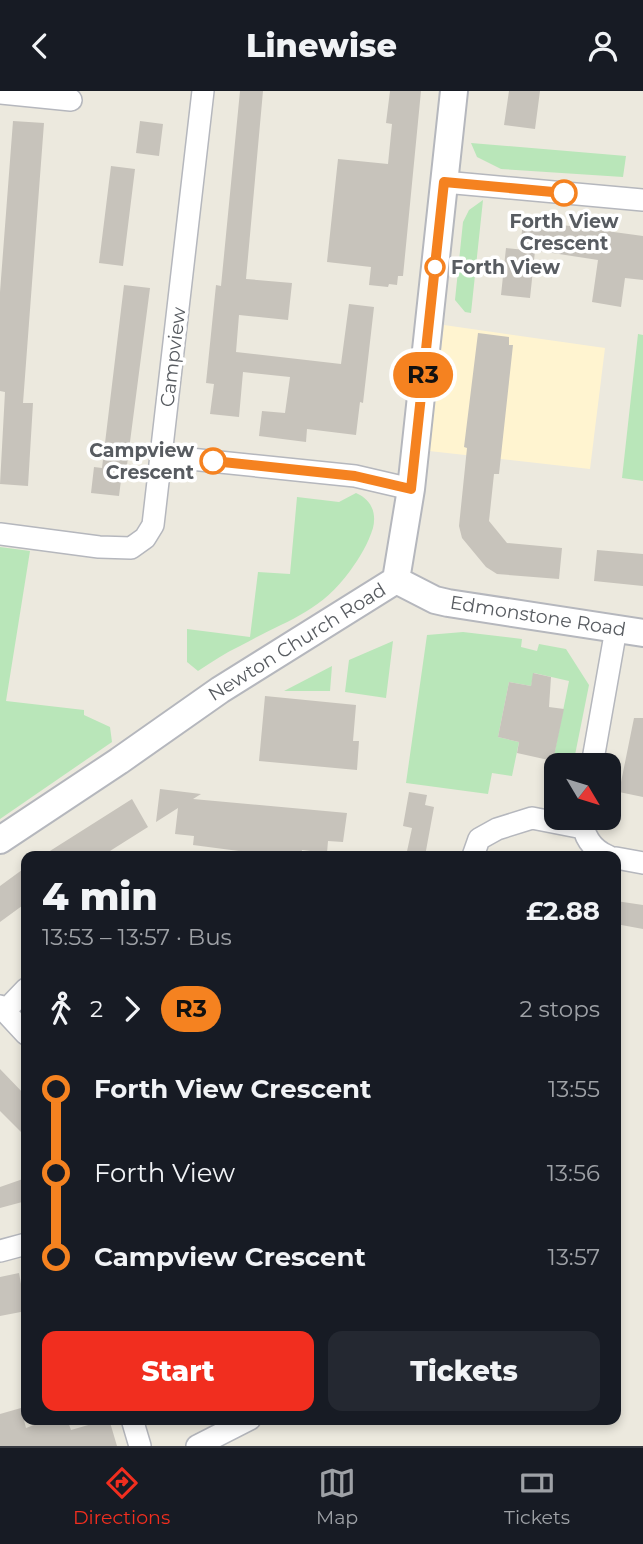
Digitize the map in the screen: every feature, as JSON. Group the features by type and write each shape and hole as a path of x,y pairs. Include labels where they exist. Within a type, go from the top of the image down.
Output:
{"street":[{"name":"Campview","path":"161,456 202,91"},
{"name":"Newton Church Road","path":"0,840 119,761 220,689 396,580 411,489 454,91"},
{"path":"0,93 71,100"},
{"path":"444,182 643,200"},
{"path":"0,534 99,547 131,548 145,538 153,525 161,456 355,476 411,489"},
{"name":"Edmonstone Road","path":"396,580 435,600 448,603 643,633"},
{"path":"594,753 616,629"},
{"path":"475,851 479,839 497,828 532,818 544,819"},
{"path":"586,830 593,846 600,851"},
{"path":"621,860 643,863"},
{"path":"21,993 2,1008 21,1029"},
{"path":"0,1251 21,1245"},
{"path":"134,1425 140,1446"},
{"path":"197,1446 238,1425"}],"shaded area":[{"path":"444,325 605,348 590,469 429,451"}],"green space":[{"path":"471,143 626,156 623,177 501,169 477,157"},
{"path":"483,200 471,313 465,312 455,300 463,222 469,210"},
{"path":"638,334 643,335 643,481 622,478"},
{"path":"356,493 371,506 373,528 360,555 338,586 300,615 198,671 187,662 187,629 250,637 258,572 290,574 297,497 339,502"},
{"path":"0,547 30,551 6,701 84,710 84,715 110,727 112,742 0,819"},
{"path":"463,632 522,639 521,647 537,651 539,644 566,649 589,685 575,753 554,753 569,681 534,673 531,686 509,682 498,737 519,742 512,776 492,773 488,794 406,783 427,635"},
{"path":"393,641 386,698 345,692 349,660"},
{"path":"332,666 330,691 284,691"}],"building":[{"path":"240,91 263,91 246,279 292,283 288,320 239,315 236,352 341,364 349,304 374,307 363,403 360,402 356,435 307,429 306,442 259,436 262,411 285,413 290,377 243,372 239,417 210,414 214,384 206,383 216,285 221,286"},
{"path":"390,91 421,91 403,276 398,276 397,285 389,284 388,287 369,285 371,267 327,262 338,159 388,164 392,124 386,123"},
{"path":"509,91 540,91 535,129 504,125"},
{"path":"13,121 44,123 23,403 33,403 28,486 0,484 5,392 0,391 0,292"},
{"path":"140,121 163,124 159,156 136,153"},
{"path":"111,166 135,169 123,266 99,263"},
{"path":"523,222 643,236 643,280 625,278 621,307 592,302 598,260 520,248"},
{"path":"506,248 535,251 530,298 501,295"},
{"path":"124,285 150,288 127,465 123,465 119,496 91,493 94,467 102,468"},
{"path":"478,333 509,337 509,345 513,345 499,474 494,474 489,521 507,543 562,548 559,579 497,574 486,567 462,538 459,526 467,448 464,447"},
{"path":"597,550 643,554 643,586 594,581"},
{"path":"533,673 551,677 549,707 564,709 555,753 544,753 544,759 517,753 519,742 498,737 509,682 531,686"},
{"path":"265,696 356,705 353,741 359,741 357,770 259,761"},
{"path":"634,718 643,718 643,797 621,792"},
{"path":"160,789 201,794 193,799 347,813 343,842 328,841 327,851 239,851 193,845 194,836 175,834 178,808 156,822"},
{"path":"409,792 427,795 425,805 434,807 426,851 407,851 412,828 403,826"},
{"path":"132,799 148,827 110,851 50,851"},
{"path":"21,871 21,907 0,922 0,886"},
{"path":"621,902 643,905 643,929 621,925"},
{"path":"0,1069 21,1091 21,1132 0,1111"},
{"path":"21,1180 21,1202 0,1208 0,1187"},
{"path":"19,1273 21,1312 0,1316 0,1277"},
{"path":"21,1408 21,1425 25,1425 26,1428 34,1425 69,1425 71,1430 88,1425 111,1425 117,1446 0,1446 0,1414"}],"bus line":[{"name":"R3","path":"213,461 355,476 411,489 444,182 564,193"}],"place":[{"name":"Forth View Crescent","path":"564,193"},
{"name":"Forth View","path":"435,267"},
{"name":"Campview Crescent","path":"213,461"}]}
